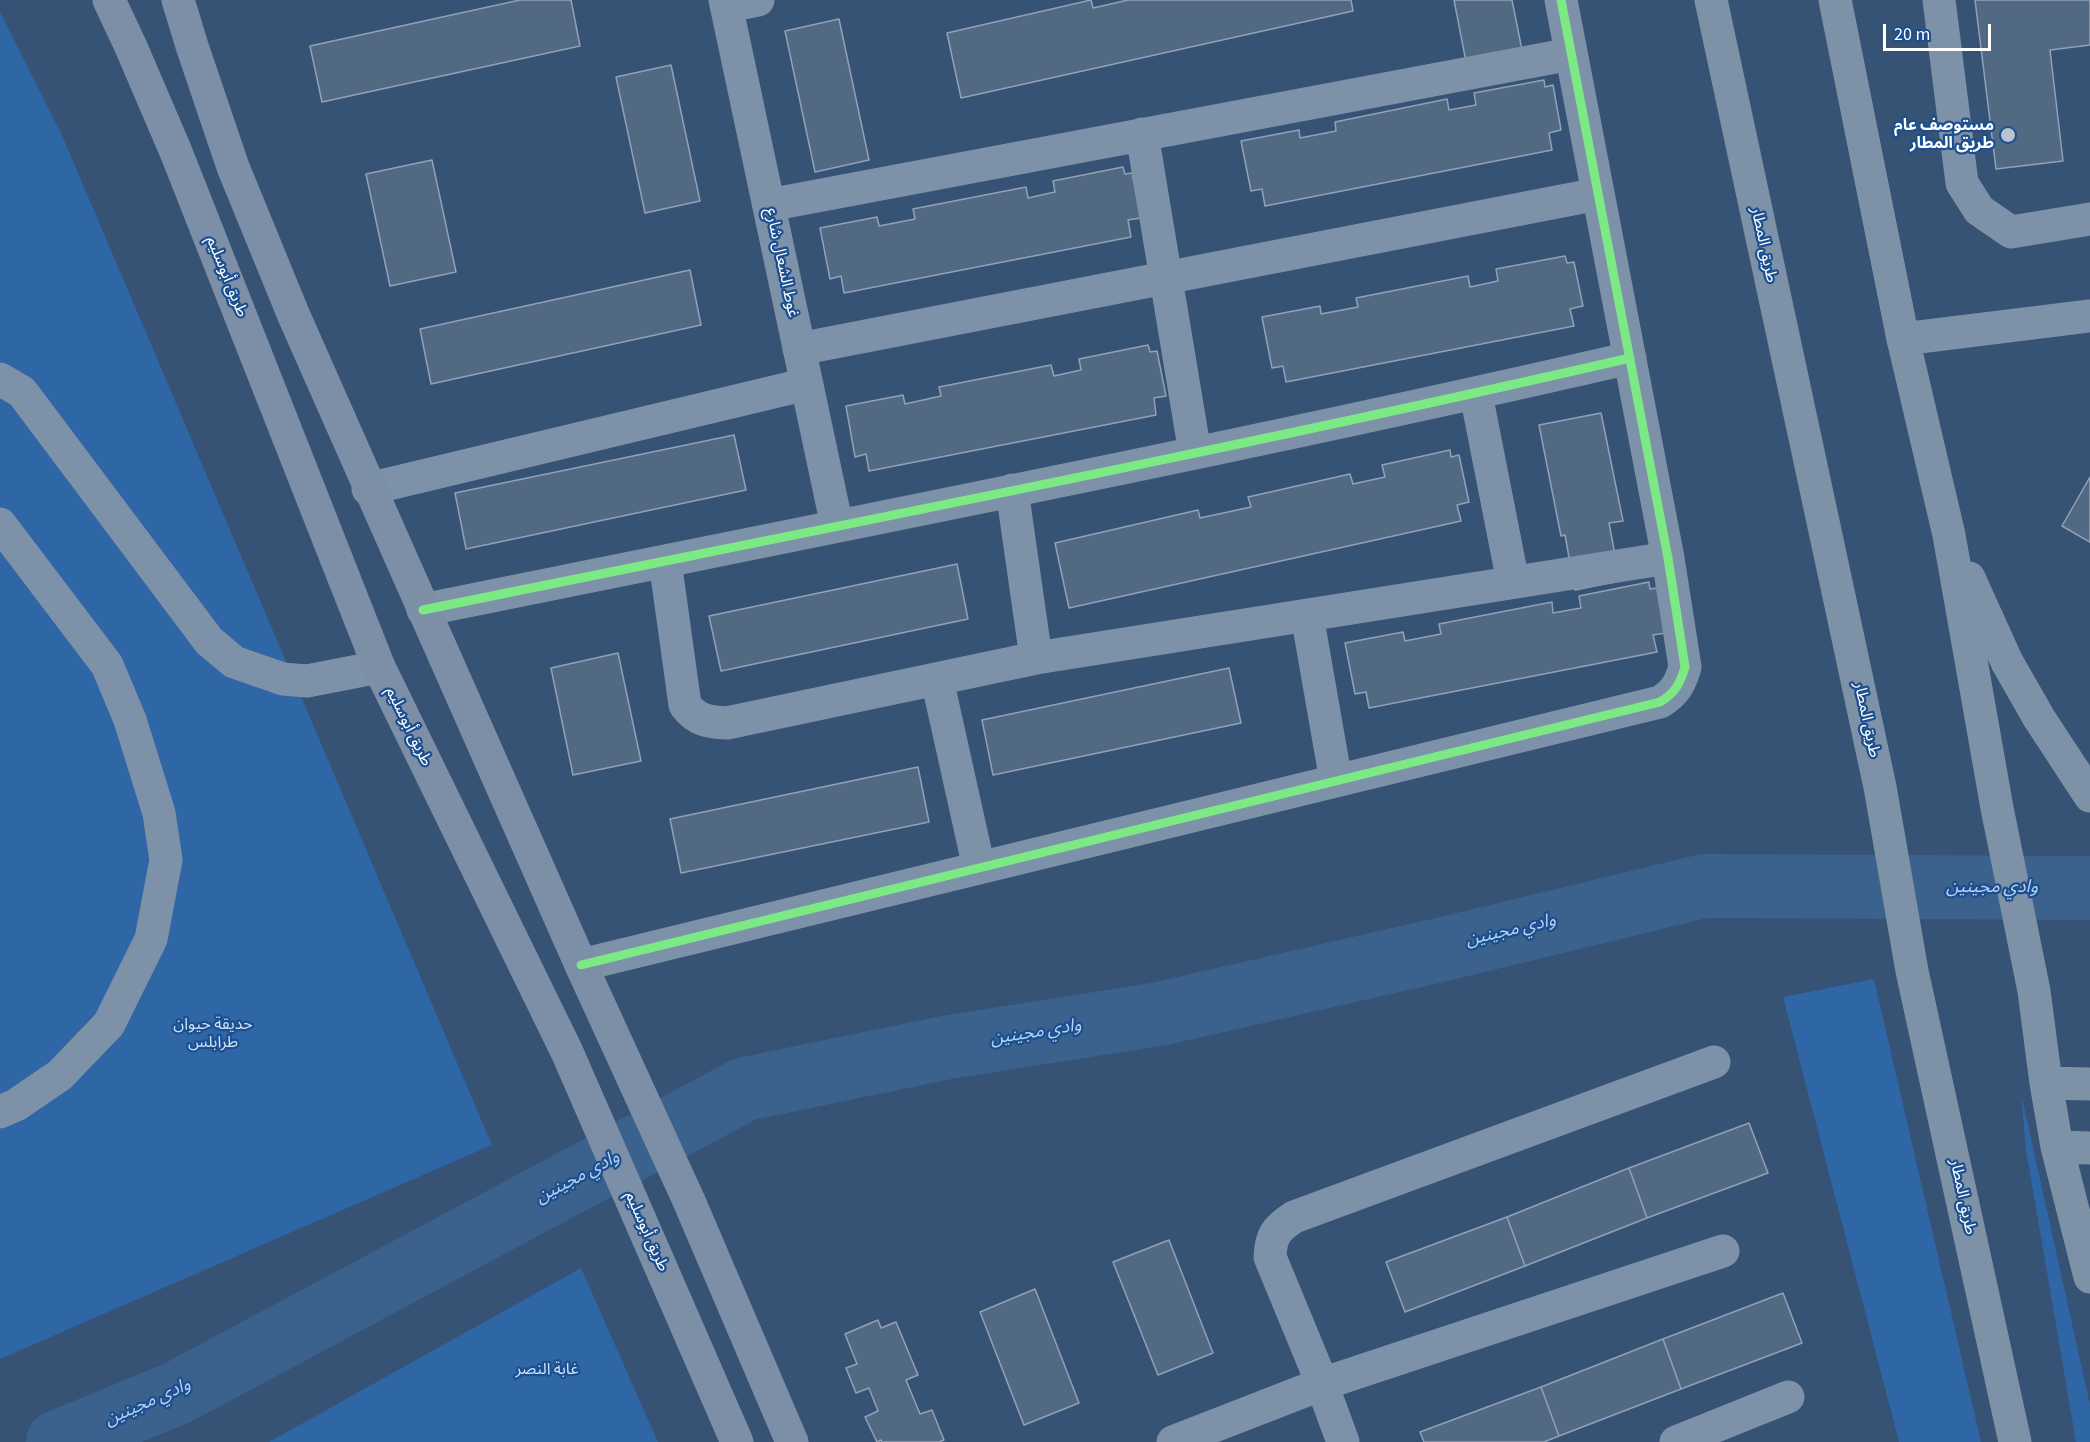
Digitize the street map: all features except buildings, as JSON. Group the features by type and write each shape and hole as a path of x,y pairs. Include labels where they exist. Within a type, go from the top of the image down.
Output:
{"highway":[{"name":"طريق المطار","path":"1711,0 1880,787 1912,971 2015,1442"},
{"path":"1835,0 1903,339 1949,535 1997,808 2034,991 2057,1147 2090,1277"},
{"path":"1949,535 2007,662 2039,718 2090,796"},
{"path":"2046,1083 2090,1084"},
{"path":"2057,1147 2090,1148"}],"main road":[{"name":"طريق أبوسليم","path":"109,0 176,152 379,667 567,1052 737,1442"},
{"path":"178,0 233,168 294,316 368,489 627,1069 689,1201 792,1442"}],"street":[{"path":"581,965 1660,702 1673,694 1685,667 1668,558 1561,0"},
{"path":"1940,0 1962,183 1979,210 2011,232 2090,219"},
{"name":"غوط الشعال شارع","path":"737,2 769,205 837,526"},
{"path":"769,205 1571,54"},
{"path":"1142,134 1196,453"},
{"path":"799,349 1598,194"},
{"path":"1903,339 2090,316"},
{"path":"423,610 1196,453 1476,394 1630,358"},
{"path":"0,379 22,392 209,641 234,662 283,679 307,681 379,667"},
{"path":"368,489 807,384"},
{"path":"1476,394 1513,582"},
{"path":"1012,490 1036,658"},
{"path":"0,1112 16,1105 60,1075 109,1024 152,939 166,860 159,813 130,720 107,665 5,544"},
{"path":"665,561 685,705 692,715 707,722 727,723 1036,658 1668,558"},
{"path":"1307,615 1336,781"},
{"path":"938,679 979,868"},
{"path":"1343,1442 1270,1257 1271,1240 1280,1227 1294,1217 1714,1062"},
{"path":"1173,1442 1322,1384 1723,1251"},
{"path":"1676,1442 1788,1397"}],"green space":[{"name":"حديقة حيوان طرابلس","path":"0,12 61,133 492,1145 0,1359"},
{"path":"1874,979 1981,1442 1899,1442 1783,997"},
{"path":"2021,1093 2090,1405 2090,1442 2076,1442 2026,1150"},
{"name":"غابة النصر","path":"581,1268 658,1442 269,1442"}],"waterway":[{"name":"وادي مجينين","path":"58,1442 177,1393 745,1089 949,1047 1159,1014 1444,949 1704,886 2090,888"}],"cycle path":[{"path":"581,965 1660,702 1670,695 1679,683 1685,667 1668,558 1561,0"},
{"path":"423,610 1179,457 1630,358"}],"place":[{"name":"مستوصف عام طريق المطار","path":"2008,135"}]}
